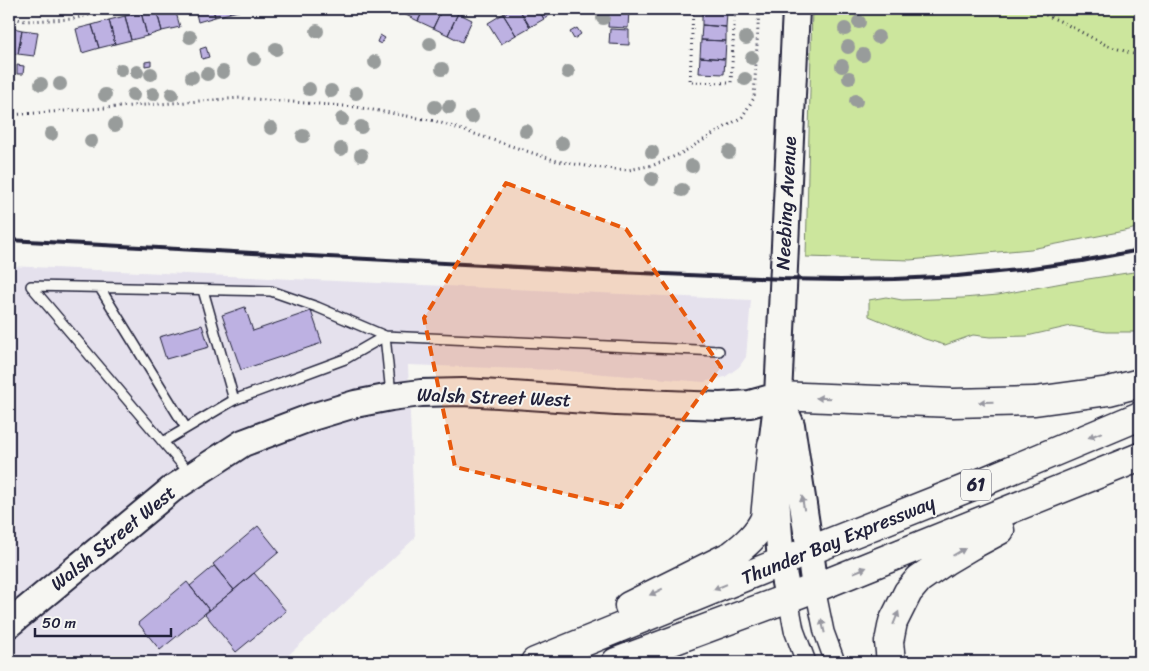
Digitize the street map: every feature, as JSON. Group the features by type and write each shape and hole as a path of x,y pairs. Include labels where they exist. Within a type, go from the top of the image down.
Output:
{"highway":[{"path":"778,396 953,403 1034,401 1109,391 1140,383"},
{"name":"Thunder Bay Expressway","path":"535,662 985,481 1140,416"},
{"path":"527,662 622,609 732,555 744,546 761,527 766,518 772,445"},
{"path":"891,662 889,642 893,622 908,592 919,579 944,561 972,545 1140,458"},
{"name":"Thunder Bay Expressway","path":"616,662 815,588 1140,458"}],"street":[{"name":"Neebing Avenue","path":"788,598 781,562 772,445 778,396 796,9"},
{"name":"Walsh Street West","path":"9,624 172,490 243,443 312,417 355,404 421,393 471,393 720,406 750,404 778,396"},
{"name":"Neebing Avenue","path":"778,396 791,426 815,588"},
{"path":"815,588 824,632 835,662"},
{"path":"788,598 794,630 806,662"}],"lane":[{"path":"192,476 31,286 271,292 317,307 385,336 719,351"},
{"path":"100,288 186,428"},
{"path":"203,290 234,400"},
{"path":"163,442 234,400 345,359 385,336"},
{"path":"385,336 391,397"}],"path":[{"path":"9,17 25,21 73,19 111,9"},
{"path":"693,9 690,82 731,83 735,9"},
{"path":"9,115 240,98 356,107 435,121 557,161 592,167 628,170 654,165 680,154 742,117 754,98 759,9"},
{"path":"1032,9 1106,45 1140,56"},
{"path":"690,70 697,70"}],"highlighted area":[{"path":"506,183 626,229 721,367 620,507 455,467 424,318"}],"shaded area":[{"path":"9,266 751,300 746,357 739,367 725,377 704,382 555,370 408,365 415,538 281,662 9,662"}],"green space":[{"path":"812,9 1140,9 1140,227 1031,249 910,260 806,257"},
{"path":"1140,271 1140,332 1106,332 1071,326 1027,336 990,337 973,335 945,345 925,339 869,316 869,300 886,297 902,300 998,295"}],"building":[{"path":"156,9 162,31 147,36 141,12"},
{"path":"156,9 175,9 180,27 162,31"},
{"path":"195,9 213,9 215,17 198,22"},
{"path":"213,9 229,9 230,13 215,17"},
{"path":"229,9 246,9 230,13"},
{"path":"393,9 404,9 402,13"},
{"path":"404,9 424,9 418,21 402,13"},
{"path":"424,9 442,9 433,28 418,21"},
{"path":"442,9 450,9 458,13 448,35 433,28"},
{"path":"512,9 519,9 530,27 516,35 503,14"},
{"path":"519,9 538,9 544,19 530,27"},
{"path":"538,9 556,9 557,10 544,19"},
{"path":"609,9 629,9 628,28 608,27"},
{"path":"727,9 727,12 702,10"},
{"path":"702,10 727,12 726,27 702,25"},
{"path":"141,12 147,36 131,40 125,16"},
{"path":"458,13 472,20 462,42 448,35"},
{"path":"503,14 516,35 501,44 488,23"},
{"path":"125,16 131,40 115,44 109,20"},
{"path":"109,20 115,44 99,48 92,25"},
{"path":"92,25 99,48 82,53 76,29"},
{"path":"702,25 726,27 726,41 701,40"},
{"path":"9,27 22,30 18,54 9,52"},
{"path":"577,28 581,34 574,39 570,32"},
{"path":"610,29 629,30 629,45 609,44"},
{"path":"22,30 38,32 34,56 18,54"},
{"path":"380,35 385,38 381,44 377,42"},
{"path":"701,40 726,41 725,59 700,57"},
{"path":"206,47 209,57 202,59 200,49"},
{"path":"700,57 725,59 724,74 699,73"},
{"path":"151,61 151,65 145,66 145,62"},
{"path":"17,65 24,66 23,74 17,74"},
{"path":"245,307 253,331 311,311 322,343 241,370 222,315"},
{"path":"202,325 209,347 166,359 159,337"},
{"path":"258,526 279,552 234,590 213,564"},
{"path":"214,566 234,590 209,610 190,586"},
{"path":"254,573 286,611 236,652 205,614"},
{"path":"187,582 209,610 160,650 138,623"}],"waterway":[{"path":"1136,662 1140,660"}],"railway":[{"path":"9,240 594,271 841,280 957,276 1018,270 1140,250"}]}
